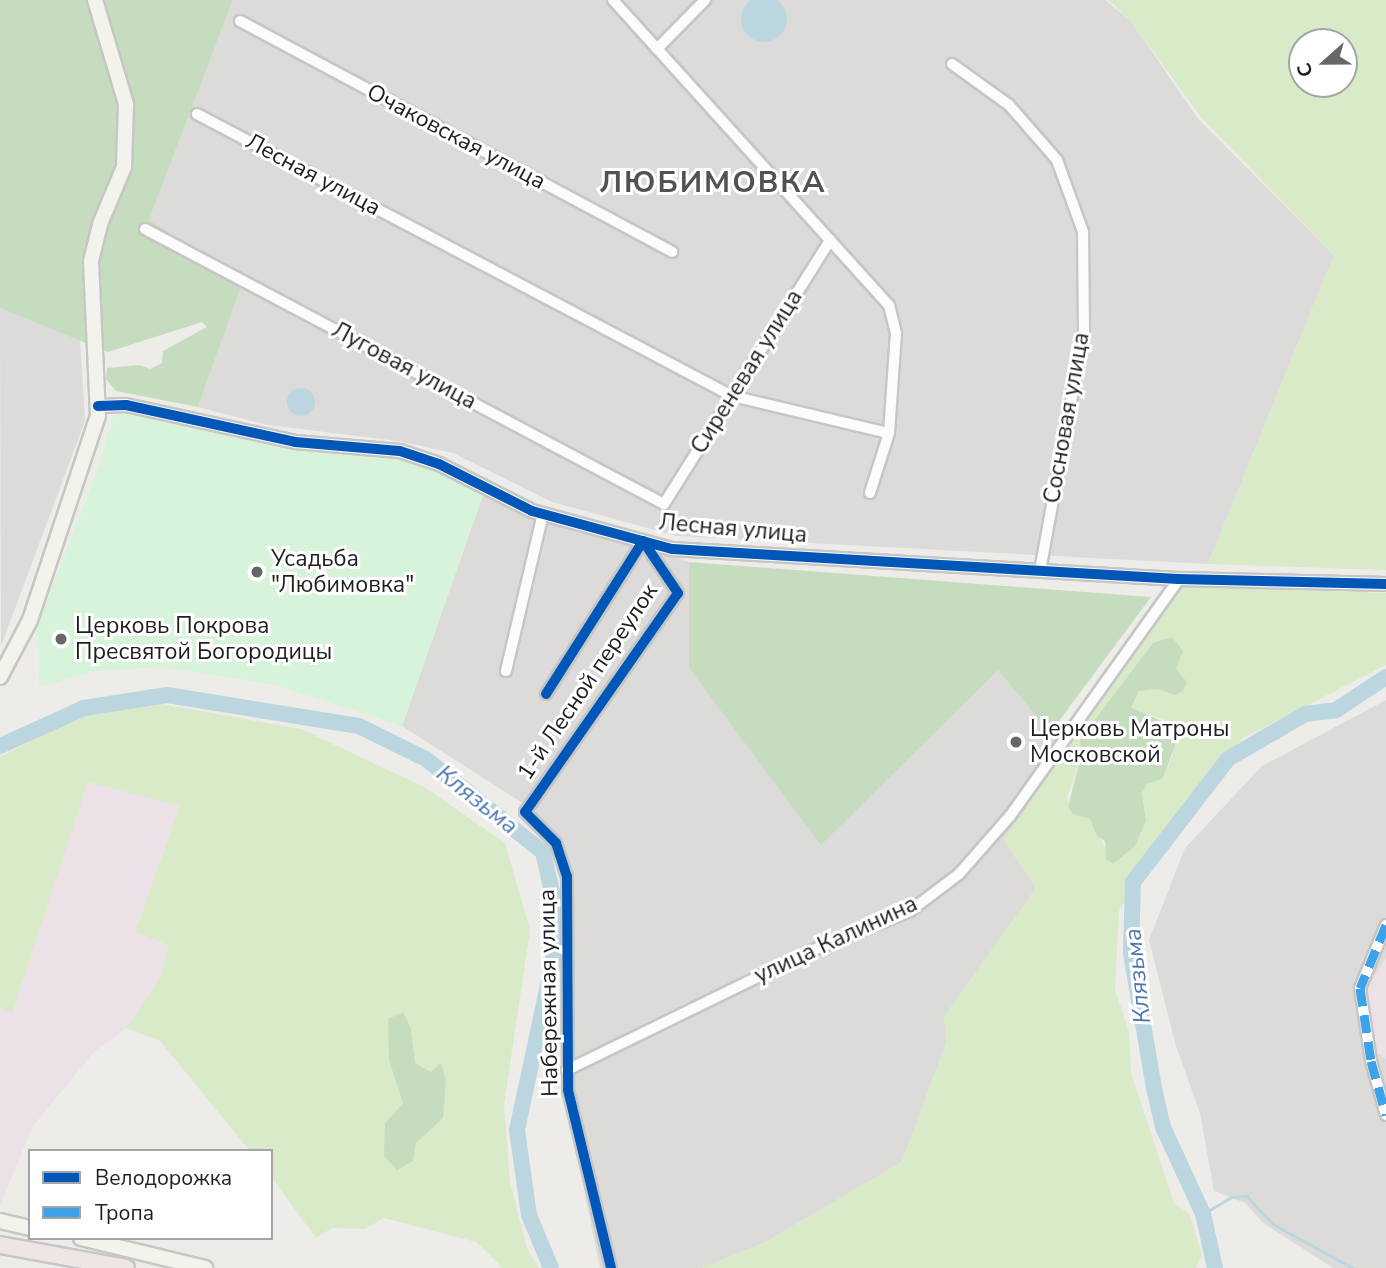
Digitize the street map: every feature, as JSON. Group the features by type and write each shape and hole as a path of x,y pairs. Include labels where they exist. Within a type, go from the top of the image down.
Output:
{"highway":[{"path":"0,1245 126,1268"}],"main road":[{"path":"0,677 30,620 93,433 98,406 91,261 100,224 124,167 126,104 95,0"},
{"path":"0,1221 28,1228"},
{"path":"89,1240 205,1268"}],"street":[{"path":"613,0 889,305 896,332 889,433 870,493"},
{"path":"657,49 705,0"},
{"name":"Очаковская улица","path":"240,21 672,253"},
{"name":"Сосновая улица","path":"952,64 1009,105 1057,160 1083,232 1084,331 1040,570"},
{"name":"Лесная улица","path":"197,114 732,396 889,433"},
{"name":"Луговая улица","path":"145,229 664,503"},
{"name":"Сиреневая улица","path":"664,503 830,240"},
{"name":"Лесная улица","path":"98,406 126,405 295,442 400,451 439,464 542,513 672,549 1178,579 1386,584"},
{"path":"506,671 542,513"},
{"path":"546,694 643,541"},
{"name":"1-й Лесной переулок","path":"525,812 678,593 643,541"},
{"name":"улица Калинина","path":"567,1070 811,951 910,911 959,874 1010,816 1178,579"},
{"name":"Набережная улица","path":"525,812 556,843 567,876 568,1090 611,1268"},
{"path":"1386,925 1360,988 1371,1061 1386,1115"}],"shaded area":[{"path":"233,0 1105,0 1131,21 1199,120 1334,255 1208,564 677,536 552,502 453,453 398,441 268,425 198,407 243,281 149,220"},
{"path":"0,308 80,339 85,421 1,646"},
{"path":"483,495 689,562 689,668 998,670 1066,752 1004,840 1036,888 945,1016 946,1043 902,1162 764,1243 702,1268 600,1268 561,1076 571,873 560,839 524,804 402,726"},
{"path":"1386,700 1386,1268 1333,1268 1263,1223 1245,1203 1214,1191 1200,1113 1176,1046 1149,940 1185,848 1262,766"},
{"path":"1337,762 1375,770 1371,789 1330,780"},
{"path":"88,782 180,806 135,930 168,944 160,979 126,1028 94,1052 33,1126 0,1205 0,1007 12,1012"},
{"path":"1386,958 1386,1059 1377,1053 1367,988"}],"green space":[{"path":"0,0 233,0 149,220 243,281 198,407 116,391 106,379 107,368 139,365 150,369 162,363 163,351 207,327 202,322 108,352 0,308"},
{"path":"1108,0 1386,0 1386,570 1208,564 1334,255 1200,116 1131,21"},
{"name":"Усадьба \"Любимовка\"","path":"126,412 281,448 403,459 435,469 483,495 402,726 276,685 161,667 96,671 39,687 38,625 100,463 112,418"},
{"path":"689,562 1151,597 1050,733 998,670 821,845 689,668"},
{"path":"1183,586 1386,593 1386,665 1243,738 1186,800 1119,911 1115,989 1129,1032 1131,1073 1174,1203 1189,1213 1202,1255 1196,1268 702,1268 764,1243 902,1162 946,1043 944,1016 1036,888 1003,840","holes":["1162,642 1183,690 1175,695 1157,689 1138,691 1131,707 1164,720 1173,754 1163,778 1147,784 1142,793 1146,821 1135,846 1106,850 1090,818 1073,814 1067,798 1081,756 1080,739 1153,643"]},
{"path":"1172,637 1183,651 1176,669 1187,682 1183,691 1175,695 1157,689 1139,691 1131,707 1172,726 1175,745 1163,778 1147,784 1142,793 1146,821 1135,846 1113,864 1106,859 1105,841 1097,836 1090,819 1073,814 1068,807 1081,756 1080,739 1153,643"},
{"path":"156,703 301,729 424,787 505,843 530,930 504,1105 510,1182 527,1248 539,1268 503,1268 476,1242 384,1218 365,1229 332,1228 316,1238 273,1180 273,1149 248,1149 160,1041 126,1028 160,979 168,945 135,931 180,806 88,782 12,1013 0,1007 0,757 88,712","holes":["411,1028 415,1063 431,1072 443,1118 416,1143 385,1123 403,1103"]},
{"path":"403,1012 411,1028 415,1063 431,1072 441,1063 446,1081 443,1118 416,1143 413,1161 397,1170 384,1156 385,1123 403,1103 389,1060 388,1019"}],"water":[{"path":"754,-1 774,-1 785,10 785,28 773,40 755,40 743,28 743,10"},
{"path":"301,388 311,392 315,402 311,412 301,416 291,412 287,402 291,392"}],"waterway":[{"name":"Клязьма","path":"1215,1268 1203,1214 1163,1127 1154,1088 1131,953 1133,882 1228,759 1305,714 1336,710 1386,677"},
{"name":"Клязьма","path":"0,746 84,708 167,695 359,726 426,759 543,852 556,909 553,962 517,1130 529,1215 551,1268"},
{"path":"1203,1214 1231,1197 1247,1196 1273,1224 1353,1268"}],"marked path":[{"path":"1386,925 1360,988 1371,1061 1386,1115"}],"cycle path":[{"path":"98,406 126,405 295,442 400,451 439,464 532,511 672,549 1179,579 1386,584"},
{"path":"546,694 643,541 678,593 525,812 556,843 567,876 568,1090 611,1268"}],"place":[{"name":"Усадьба \"Любимовка\"","path":"257,572"},
{"name":"Церковь Покрова Пресвятой Богородицы","path":"61,639"},
{"name":"Церковь Матроны Московской","path":"1016,742"}],"district":[{"name":"ЛЮБИМОВКА","path":"713,183"}]}
